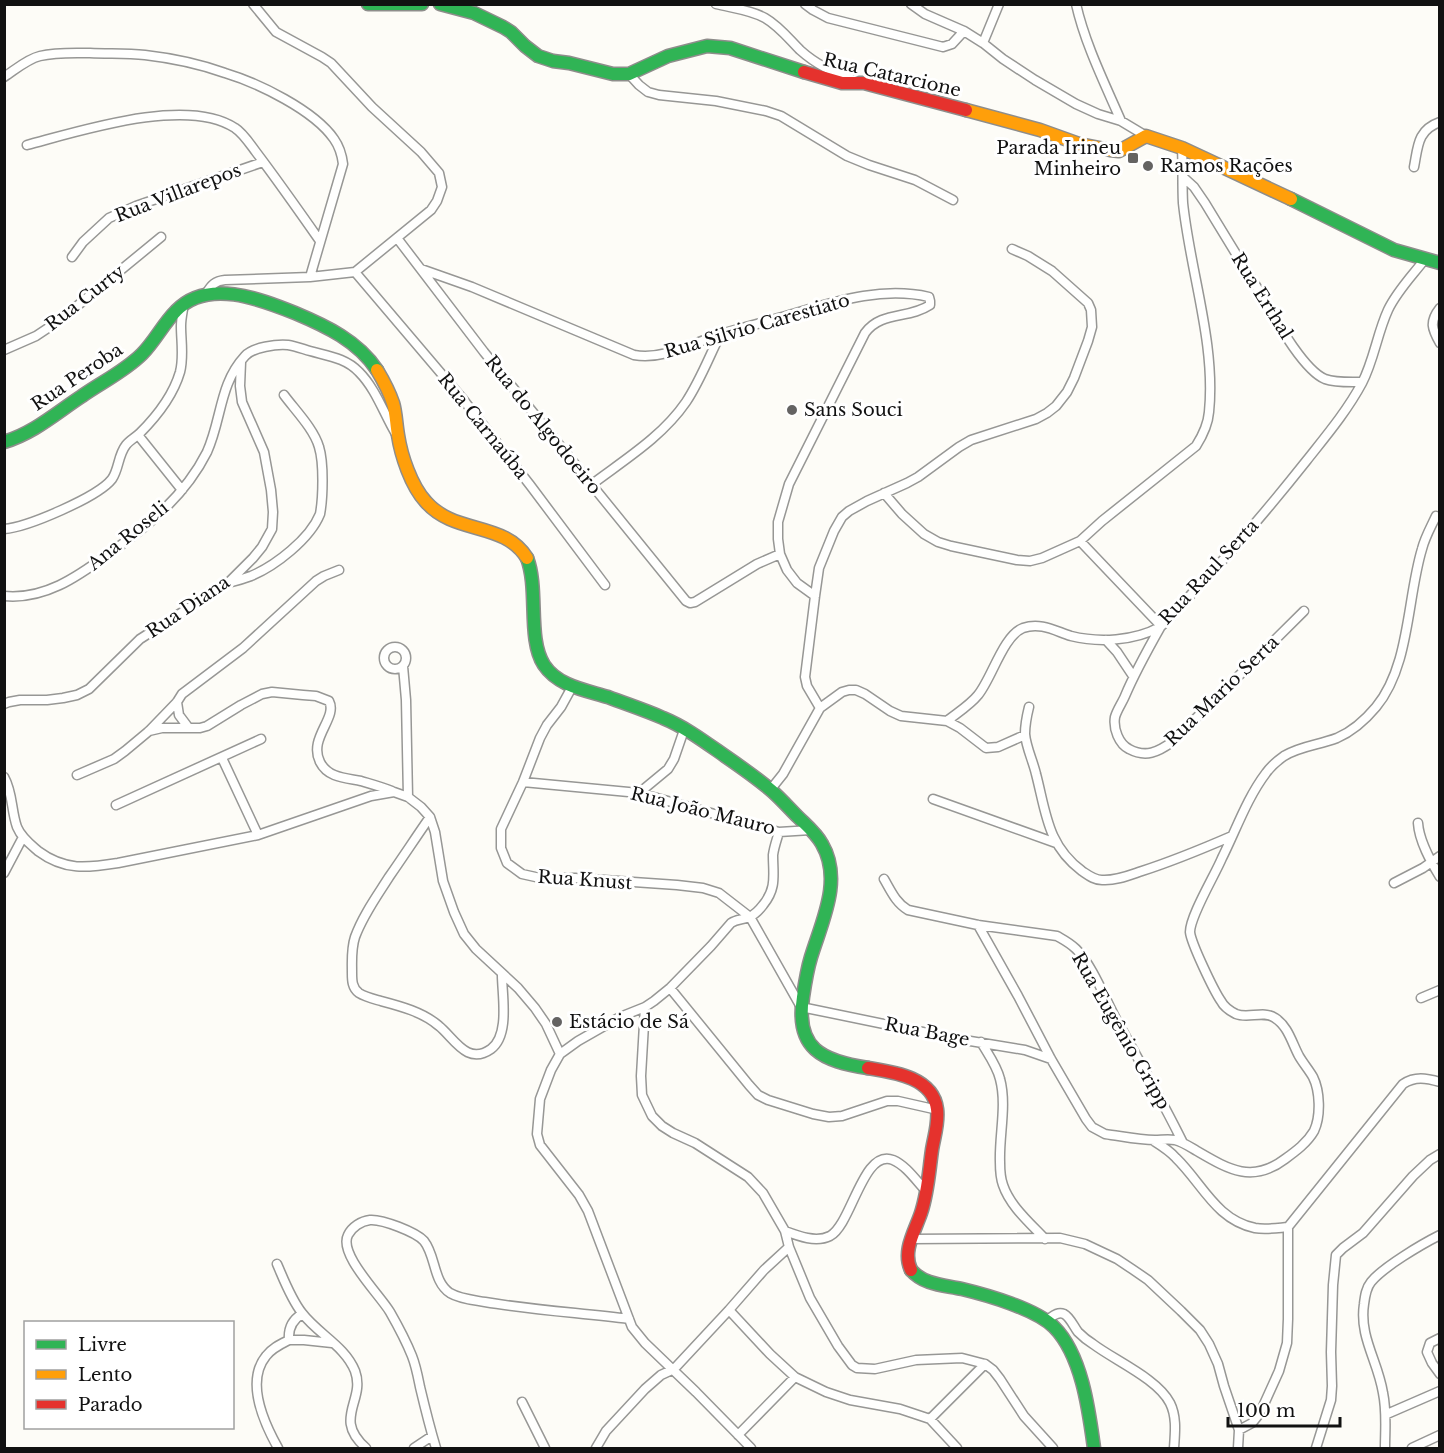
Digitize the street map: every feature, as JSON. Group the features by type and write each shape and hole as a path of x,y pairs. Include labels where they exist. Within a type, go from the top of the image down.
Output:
{"street":[{"path":"206,294 215,282 225,280 310,277 355,272 431,210 442,187 439,173 421,152 331,63 276,32 253,4"},
{"path":"368,4 422,4"},
{"path":"440,4 474,13 503,27 538,56 553,62 569,63 613,74 629,74 648,92 659,95 716,101 781,116 847,156 915,180 953,200"},
{"path":"716,4 765,18 826,69 864,83"},
{"path":"805,4 813,10 840,21 943,47 952,44 964,31"},
{"path":"911,4 925,14 964,31 1035,80 1076,104 1121,121 1146,136 1182,148 1394,250 1440,262"},
{"path":"983,43 999,4"},
{"path":"1076,4 1088,41 1121,121"},
{"name":"Rua Catarcione","path":"629,74 668,56 707,46 730,48 842,83 864,83 1040,130 1079,144 1119,151 1146,136"},
{"path":"4,77 38,56 72,52 121,53 169,59 225,72 290,102 323,126 334,139 343,164 310,277"},
{"path":"27,145 134,119 190,114 211,117 237,129 320,241"},
{"path":"1414,167 1422,134 1431,125 1440,122"},
{"path":"884,493 924,534 938,542 1017,561 1030,561 1080,541 1196,446 1204,433 1209,413 1208,357 1183,202 1182,148"},
{"name":"Rua Villarepos","path":"72,257 82,242 109,218 136,206 263,162"},
{"name":"Rua Erthal","path":"1183,177 1194,187 1205,203 1292,344 1306,362 1326,380 1362,382"},
{"name":"Rua Curty","path":"4,350 36,336 60,320 161,237"},
{"name":"Rua do Algodoeiro","path":"397,238 484,352 686,601 695,602 757,564 780,554"},
{"path":"820,708 807,686 805,677 819,568 838,522 849,511 918,477 971,440 1036,419 1047,413 1067,392 1074,378 1092,327 1091,310 1088,303 1046,267 1012,249"},
{"name":"Rua Raul Serta","path":"947,721 978,695 1008,641 1023,628 1046,627 1085,639 1106,640 1130,637 1161,626 1270,507 1346,409 1371,362 1382,325 1394,298 1425,259"},
{"name":"Rua Silvio Carestiato","path":"421,269 472,287 634,355 652,356 850,297 874,294 915,295 929,298 930,305 924,309 884,318 874,323 865,333 789,484 778,522 780,554"},
{"name":"Rua Carnaúba","path":"355,272 462,398 531,485 605,585"},
{"name":"Rua Peroba","path":"4,442 24,435 118,374 145,351 184,303 194,298 206,294 233,294 274,305 308,319 357,347 381,377 393,405 398,437 405,461 423,499 447,519 498,534 510,539 523,550 532,573 535,631 540,655 550,671 572,687"},
{"path":"4,529 44,517 86,497 115,475 124,448 167,402 173,390 181,370 181,324 184,303"},
{"path":"1440,308 1434,316 1432,329 1440,343"},
{"path":"591,485 647,444 672,419 698,382 720,335"},
{"path":"242,362 251,351 263,347 287,345 343,360 353,365 365,379 398,437"},
{"name":"Ana Roseli","path":"4,596 18,598 57,587 145,528 162,512 195,474 208,450 225,387 231,374 242,362"},
{"name":"Rua Diana","path":"4,704 20,700 63,698 89,690 140,639 228,583 262,546 272,529 272,490 264,452 240,394 242,362"},
{"path":"228,583 252,576 291,550 310,531 320,514 322,487 319,445 284,395"},
{"path":"138,435 182,490"},
{"path":"978,925 1051,1059 1092,1127 1105,1134 1154,1140 1173,1139 1237,1171 1247,1173 1281,1162 1302,1146 1314,1130 1319,1112 1318,1093 1313,1078 1299,1057 1288,1032 1274,1017 1268,1015 1243,1016 1228,1010 1221,1002 1191,938 1191,927 1195,913 1258,784 1273,764 1297,749 1336,739 1348,732 1377,706 1401,654 1421,551 1436,516"},
{"path":"1080,541 1161,626"},
{"path":"780,554 787,570 797,583 815,597"},
{"path":"77,775 114,759 149,731 182,694 243,648 316,581 339,570"},
{"name":"Rua Mario Serta","path":"1161,626 1133,676 1115,717 1120,739 1126,747 1142,754 1150,754 1172,742 1304,611"},
{"path":"1106,640 1121,657 1133,676"},
{"path":"403,666 408,797"},
{"path":"572,687 622,702 665,719 684,730 771,789 824,844 829,857 832,879 829,900 806,974 800,1024 803,1035 823,1055 839,1062 896,1073 918,1082 932,1095 938,1110 927,1192 908,1254 910,1269 924,1280 982,1293 1047,1320 1062,1337 1075,1365 1087,1402 1094,1449"},
{"name":"Rua Knust","path":"572,687 540,738 501,829 501,848 507,863 522,874 540,878 574,878 703,888 719,893 750,917 801,1007"},
{"path":"771,789 783,774 820,708 842,692 849,690 865,694 901,716 947,721 986,748 998,747 1025,735"},
{"path":"149,731 162,728 207,726 262,694 284,693 326,699 331,703 331,711 318,744 320,763 327,771 338,777 360,781 408,797 430,817 435,832 443,881 464,934 535,1008 546,1024 560,1054"},
{"path":"177,702 179,715 191,728"},
{"path":"1029,707 1025,735 1056,843 1075,866 1088,876 1104,880 1117,879 1178,859 1232,836"},
{"path":"639,793 668,769 684,730"},
{"path":"116,805 261,739"},
{"path":"222,758 258,835"},
{"path":"7,782 18,828 23,837 44,855 75,867 118,863 258,835 371,796 394,792"},
{"name":"Rua João Mauro","path":"523,782 639,793 779,832 811,830"},
{"path":"933,799 1056,843"},
{"path":"430,817 372,903 355,937 351,955 354,987 361,995 425,1016 440,1026 461,1049 468,1053 479,1053 492,1048 503,1030 502,975"},
{"path":"1418,823 1418,831 1440,877"},
{"path":"751,1449 632,1327 588,1211 579,1195 540,1145 537,1134 540,1099 560,1054 620,1017 645,1007 670,988 731,922 750,917 764,904 772,889 773,852 779,832"},
{"path":"4,873 23,837"},
{"path":"1394,883 1440,856"},
{"name":"Rua Eugênio Gripp","path":"884,879 900,905 916,913 978,925 1057,936 1067,941 1087,963 1183,1143"},
{"path":"670,988 748,1085 758,1095 768,1100 803,1112 829,1117 842,1116 887,1101 898,1101 938,1110"},
{"path":"1421,998 1440,990"},
{"path":"645,1007 642,1095 652,1116 667,1130 694,1143 748,1177 763,1193 785,1231 789,1247 810,1298 852,1365 857,1368 874,1369 916,1360 946,1358 962,1358 985,1364 1000,1379 1024,1416 1053,1449"},
{"name":"Rua Bage","path":"801,1007 940,1036 1025,1050 1051,1059"},
{"path":"981,1042 992,1060 1003,1094 1001,1182 1016,1207 1048,1239"},
{"path":"1239,1430 1252,1423 1260,1413 1279,1371 1287,1342 1288,1227 1403,1084 1414,1078 1440,1082"},
{"path":"1154,1140 1176,1158 1218,1208 1236,1220 1256,1228 1288,1227"},
{"path":"1316,1449 1332,1386 1333,1286 1336,1255 1364,1233 1413,1176 1440,1154"},
{"path":"785,1231 805,1238 829,1237 837,1230 848,1213 870,1168 886,1158 904,1168 927,1192"},
{"path":"436,1449 413,1358 402,1333 347,1251 346,1240 353,1227 369,1220 378,1221 406,1229 417,1235 428,1248 443,1287 458,1297 509,1306 629,1319"},
{"path":"1385,1449 1387,1414 1379,1376 1364,1330 1362,1313 1366,1290 1370,1282 1389,1266 1440,1235"},
{"path":"911,1239 1068,1240 1085,1244 1116,1259 1148,1280 1200,1330 1214,1354 1239,1430 1239,1449"},
{"path":"597,1449 606,1431 645,1389 661,1375 674,1370 764,1270 789,1247"},
{"path":"277,1264 302,1314 348,1359 355,1373 356,1393 350,1419 354,1433 366,1449"},
{"path":"729,1310 795,1377 826,1392 850,1400 900,1409 930,1419 957,1449"},
{"path":"1047,1320 1059,1313 1064,1314 1077,1331 1093,1345 1142,1376 1162,1392 1173,1411 1174,1449"},
{"path":"289,1340 289,1328 302,1314"},
{"path":"1440,1338 1430,1343 1427,1353 1440,1374"},
{"path":"278,1449 269,1433 262,1412 257,1382 258,1373 266,1356 271,1350 289,1340 333,1343"},
{"path":"930,1419 985,1364"},
{"path":"738,1435 795,1377"},
{"path":"1387,1414 1440,1391"},
{"path":"522,1402 545,1449"},
{"path":"1412,1449 1440,1435"},
{"path":"414,1449 432,1436"}],"traffic: fast":[{"path":"368,4 422,4"},
{"path":"440,4 474,13 503,27 538,56 613,74 629,74 668,56 707,46 730,48 804,72"},
{"path":"1291,199 1394,250 1440,263"},
{"path":"4,442 35,428 128,366 147,349 176,311 189,301 203,295 234,294 266,302 295,313 330,329 351,343 377,370"},
{"path":"527,558 532,584 536,642 544,665 550,672 564,683 649,712 687,730 766,786 820,840 828,858 831,886 825,915 806,977 803,997 803,1029 815,1049 825,1056 868,1068"},
{"path":"911,1270 928,1282 984,1295 1024,1309 1036,1314 1054,1327 1064,1339 1078,1368 1087,1401 1094,1448"}],"traffic: slow":[{"path":"966,110 1040,130 1079,144 1110,150 1119,151 1146,136 1182,148 1291,199"},
{"path":"377,370 393,403 404,461 411,479 426,502 451,519 506,538 527,558"}],"traffic: jam":[{"path":"804,72 842,83 864,83 966,110"},
{"path":"868,1068 900,1074 920,1083 934,1098 937,1109 937,1125 925,1197 909,1248 911,1270"}],"place":[{"name":"Parada Irineu Minheiro","path":"1133,158"},
{"name":"Ramos Rações","path":"1148,166"},
{"name":"Sans Souci","path":"792,410"},
{"name":"Estácio de Sá","path":"557,1022"}]}
